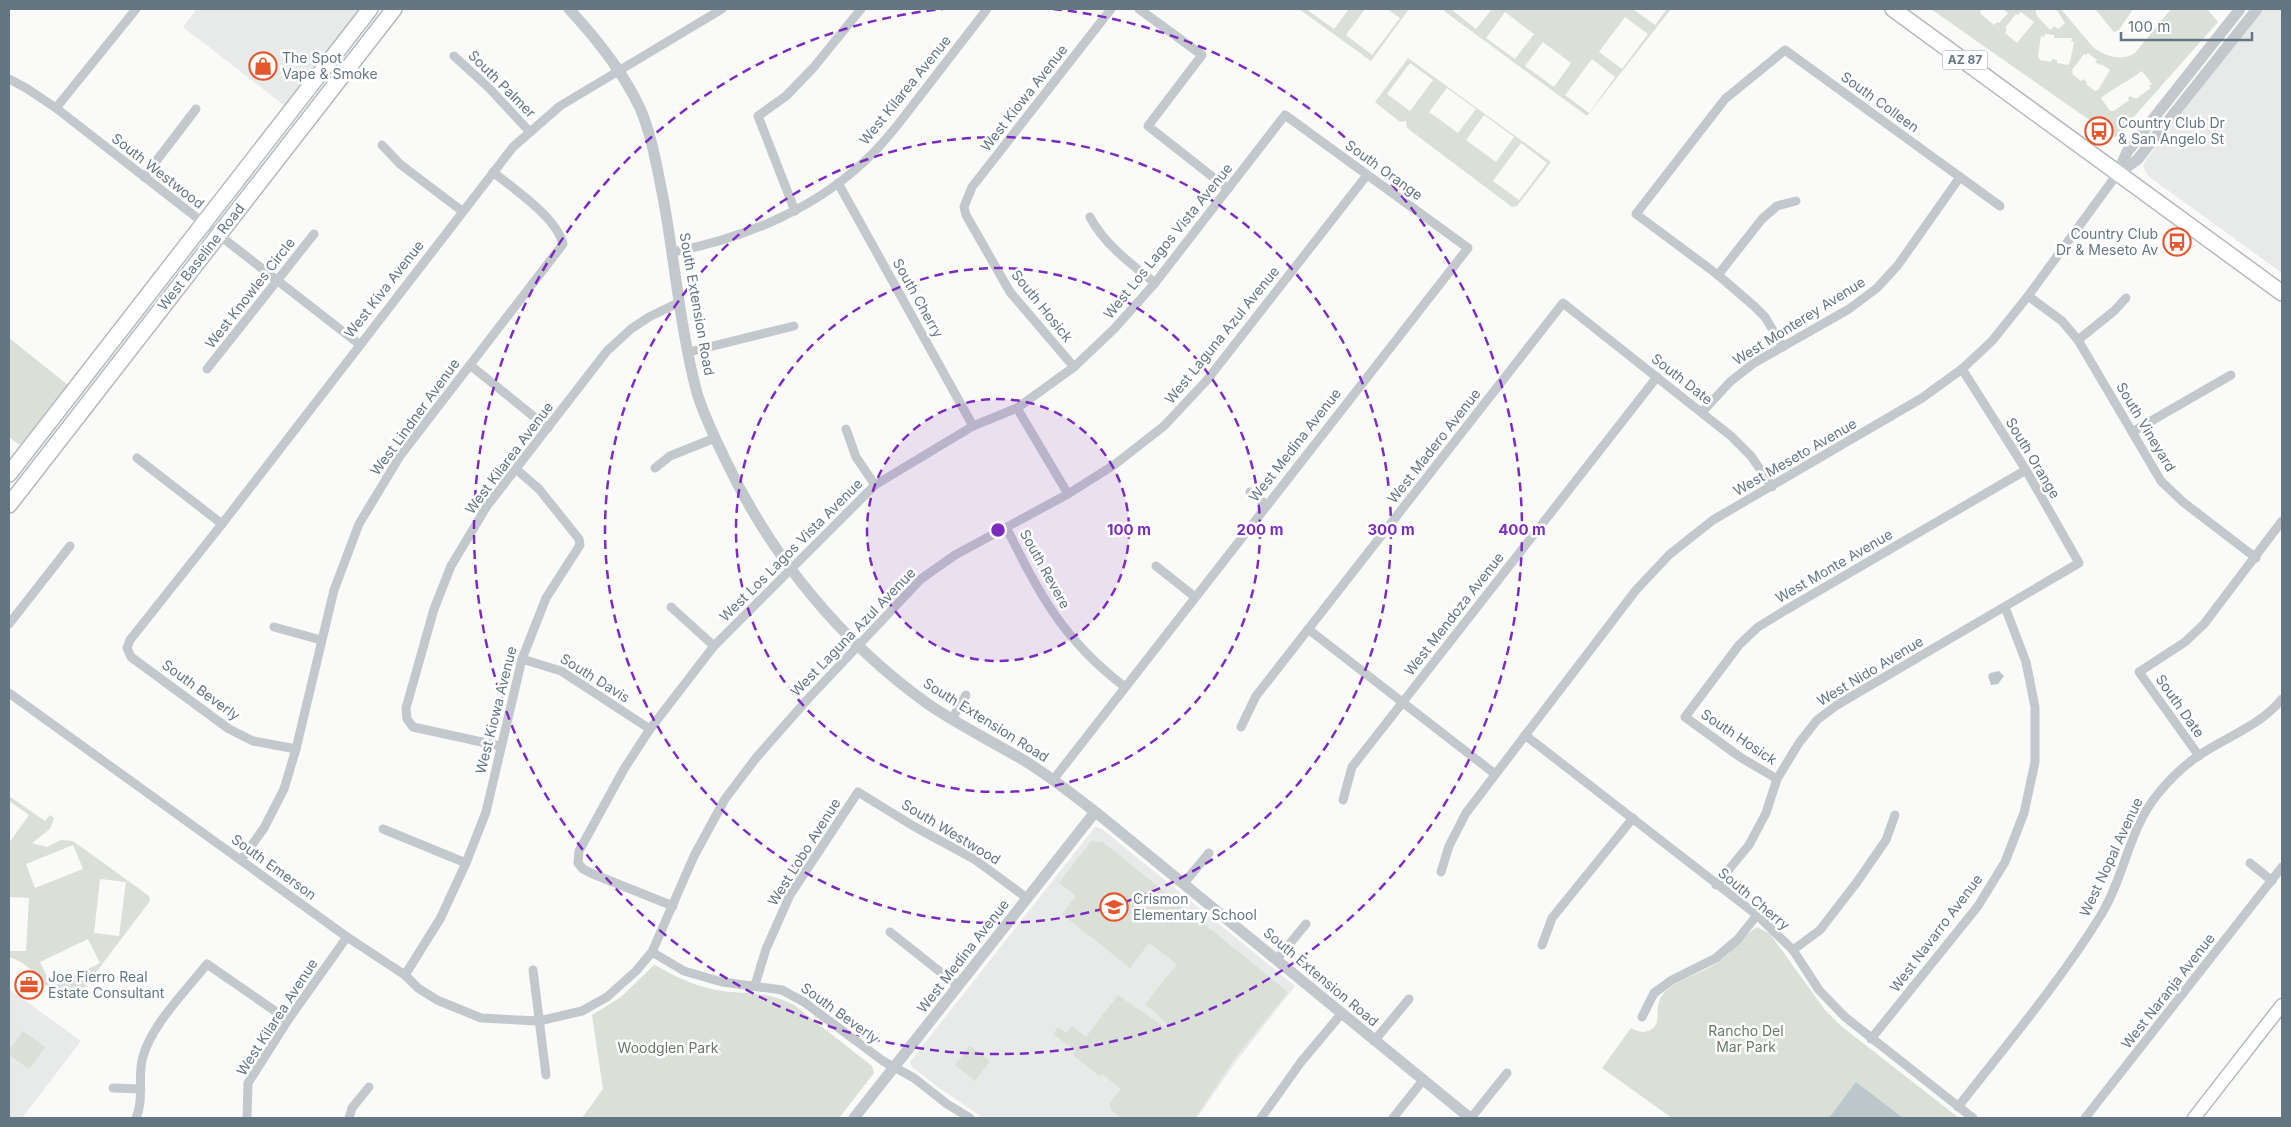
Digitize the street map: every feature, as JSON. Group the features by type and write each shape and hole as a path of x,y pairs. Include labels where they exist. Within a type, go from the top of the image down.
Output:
{"main road":[{"name":"West Baseline Road","path":"9,474 370,9"},
{"name":"West Baseline Road","path":"9,506 394,9"},
{"name":"AZ 87","path":"1893,9 2282,293"},
{"path":"292,140 307,107 329,78 330,70 326,64"},
{"path":"2194,1118 2282,1005"}],"street":[{"path":"56,108 136,9"},
{"name":"South Extension Road","path":"569,9 618,70 640,110 655,156 673,252 678,303 698,394 715,438 760,526 790,570 858,647 895,679 952,718 1021,758 1095,812 1470,1118"},
{"path":"794,211 758,116 786,96 814,68 861,9"},
{"name":"West Kilarea Avenue","path":"673,252 705,246 749,232 794,211 838,183 874,152 987,9"},
{"name":"West Kiowa Avenue","path":"964,207 972,187 1111,9"},
{"path":"1140,9 1202,55 1148,126 1228,190"},
{"path":"2118,173 2127,152 2240,9"},
{"path":"2118,173 2137,160 2257,9"},
{"name":"West Kiva Avenue","path":"126,648 130,640 222,524 513,146 560,106 715,10"},
{"name":"South Colleen","path":"1718,275 1636,214 1725,99 1785,50 2000,206"},
{"name":"South Palmer","path":"454,56 489,88 529,131"},
{"name":"South Westwood","path":"9,79 56,108 359,344"},
{"path":"144,177 196,109"},
{"name":"West Los Lagos Vista Avenue","path":"673,906 583,869 578,863 579,851 624,769 650,729 714,646 875,485 973,426 1018,408 1074,367 1114,329 1155,283 1285,115"},
{"name":"South Orange","path":"1285,115 1468,248"},
{"path":"382,145 400,164 462,211"},
{"name":"West Lindner Avenue","path":"241,860 264,828 284,789 296,749 334,590 346,556 373,499 400,456 563,244 561,235 538,209 493,172"},
{"name":"West Meseto Avenue","path":"1441,872 1449,846 1466,813 1636,590 1670,554 1713,520 1922,398 1962,369 1992,341 2028,296 2118,173"},
{"name":"West Laguna Azul Avenue","path":"539,1021 582,1011 607,997 636,972 652,952 694,856 725,799 756,758 800,707 921,579 955,555 1068,494 1114,465 1164,426 1207,380 1367,175"},
{"name":"West Monterey Avenue","path":"1702,412 1731,381 1754,362 1849,309 1877,288 1898,265 1960,177"},
{"name":"South Cherry","path":"838,183 973,426"},
{"path":"1783,347 1765,317 1718,275 1762,219 1777,206 1796,201"},
{"name":"South Hosick","path":"964,207 966,215 1010,292 1074,367"},
{"path":"1090,217 1097,231 1113,249 1155,283"},
{"name":"West Knowles Circle","path":"207,369 314,234"},
{"name":"West Medina Avenue","path":"1053,780 1468,248"},
{"name":"South Vineyard","path":"2028,296 2062,321 2078,340 2161,481 2183,502 2256,558"},
{"path":"2078,340 2114,311 2126,298"},
{"name":"West Kilarea Avenue","path":"500,746 413,727 407,719 406,708 422,643 451,566 487,506 607,351 643,321 678,303"},
{"name":"South Date","path":"1563,303 1732,436 1751,456 1772,487"},
{"name":"West Madero Avenue","path":"1241,727 1256,696 1563,303"},
{"path":"689,352 794,326"},
{"path":"470,365 548,428"},
{"name":"South Orange","path":"1962,369 2026,470 2079,563"},
{"path":"2132,432 2231,375"},
{"name":"West Mendoza Avenue","path":"1343,800 1352,767 1658,377"},
{"path":"1018,408 1068,494"},
{"path":"846,429 856,457 875,485"},
{"path":"654,468 670,456 715,438"},
{"path":"137,458 222,524"},
{"name":"West Kiowa Avenue","path":"405,975 440,919 466,863 486,812 522,658 546,598 580,545 579,539 548,499 516,469"},
{"name":"West Monte Avenue","path":"1685,717 1739,645 1758,627 2026,470"},
{"path":"1250,492 1267,505"},
{"path":"2256,558 2282,521"},
{"name":"South Revere","path":"1006,527 1035,586 1069,635 1099,665 1125,687"},
{"path":"9,624 70,546"},
{"name":"South Date","path":"2198,756 2139,672 2185,642 2204,624 2256,558"},
{"name":"West Nido Avenue","path":"1716,885 1749,845 1766,813 1777,779 1817,720 1837,705 2079,563"},
{"path":"1156,566 1195,597"},
{"path":"671,607 714,646"},
{"name":"West Navarro Avenue","path":"1871,1039 1978,906 2005,862 2024,813 2035,762 2035,707 2026,662 2005,607"},
{"path":"274,627 321,640"},
{"path":"1308,629 1495,774"},
{"name":"South Beverly","path":"126,648 131,657 229,729 253,741 296,749"},
{"name":"South Davis","path":"522,658 561,671 650,729"},
{"name":"South Emerson","path":"9,693 348,937 405,975 418,988 437,1000 481,1018 539,1021"},
{"path":"952,718 966,695"},
{"name":"West Nopal Avenue","path":"1958,1107 2072,958 2102,913 2137,830 2155,797 2173,776 2198,756 2239,734 2276,707 2282,699"},
{"name":"South Hosick","path":"1685,717 1740,757 1777,779"},
{"name":"South Cherry","path":"1525,735 1757,915 1793,950 1819,990 1845,1017 1972,1118"},
{"name":"South Westwood","path":"858,792 974,859 1027,898"},
{"name":"West Lobo Avenue","path":"756,985 766,949 790,895 858,792"},
{"name":"West Medina Avenue","path":"854,1118 1095,812"},
{"path":"1793,950 1820,930 1857,882 1886,840 1895,815"},
{"path":"1542,945 1552,918 1633,818"},
{"path":"383,829 466,863"},
{"path":"1184,883 1209,853"},
{"path":"2250,862 2272,881"},
{"name":"West Naranja Avenue","path":"2085,1118 2282,867"},
{"path":"1642,1017 1654,993 1672,980 1716,958 1738,938 1757,915"},
{"path":"1277,960 1306,924"},
{"path":"890,932 958,986"},
{"name":"West Kilarea Avenue","path":"247,1118 248,1083 288,1020 348,937"},
{"name":"South Beverly","path":"652,952 684,971 722,982 756,985 782,990 804,1002 893,1068 914,1078 970,1118"},
{"path":"136,1118 141,1089 142,1062 150,1037 206,964 288,1020"},
{"path":"534,970 546,1075"},
{"path":"1374,1041 1409,999"},
{"path":"1261,1118 1302,1062 1342,1013"},
{"path":"1470,1118 1507,1073"},
{"path":"1393,1118 1424,1080"},
{"path":"349,1118 352,1108 369,1087"},
{"path":"113,1088 141,1089"}],"shaded area":[{"path":"197,9 361,9 285,106 183,27"},
{"path":"2263,9 2282,9 2282,273 2148,176 2143,166"},
{"path":"1999,671 2004,676 1998,684 1991,685 1988,676 1990,673"},
{"name":"Crismon Elementary School","path":"1095,827 1102,829 1295,986 1234,1064 1197,1118 983,1118 938,1087 912,1067 910,1062"},
{"path":"9,989 81,1041 22,1118 9,1118"},
{"path":"1856,1082 1903,1118 1829,1118"}],"green space":[{"path":"1299,9 1306,9 1334,29 1349,9 1365,9 1346,35 1372,55 1400,18 1387,9 1409,9 1371,61"},
{"path":"1445,9 1451,9 1476,29 1492,9 1633,9 1655,25 1667,9 1671,9 1587,116 1444,11","holes":["1505,12 1534,34 1515,59 1486,38","1625,17 1648,34 1622,69 1599,52","1543,42 1571,63 1554,87 1525,66","1592,59 1615,77 1589,113 1565,95"]},
{"path":"1931,9 1979,9 1980,13 1994,25 1997,22 1999,23 2008,13 2003,9 2035,9 2037,16 2050,30 2055,26 2058,29 2065,23 2056,9 2061,9 2092,46 2107,55 2124,57 2135,53 2171,9 2207,9 2218,22 2115,138","holes":["2021,12 2034,22 2017,43 2005,33 2007,29 2005,28 2016,14 2018,15","2045,34 2054,35 2054,38 2072,38 2071,41 2074,42 2068,65 2057,63 2057,60 2052,59 2051,62 2040,60 2038,56 2041,36 2044,37","2088,53 2097,60 2095,62 2110,70 2098,90 2095,91 2083,79 2081,81 2072,74 2072,70 2084,54","2142,71 2152,84 2149,86 2151,88 2136,99 2130,96 2129,100 2114,111 2110,111 2101,98"]},
{"path":"2095,9 2133,9 2119,30 2114,32"},
{"path":"1408,58 1551,162 1517,206 1512,207 1407,128 1406,121 1400,122 1375,102","holes":["1410,63 1433,80 1410,111 1387,94","1447,88 1476,109 1458,133 1429,112","1484,115 1514,137 1496,162 1466,140","1521,143 1547,163 1519,200 1493,181"]},
{"path":"9,338 68,385 20,445 9,437"},
{"path":"9,796 45,821 50,815 54,818 50,829 32,843 47,847 61,840 73,841 149,896 150,901 75,1000 58,989 46,986 30,969 9,957 9,951 26,951 29,898 9,897 9,843 29,815 9,801","holes":["73,845 83,869 35,888 26,864","100,879 126,882 119,936 94,933","88,939 100,963 52,987 40,962"]},
{"path":"1091,841 1103,842 1288,992 1234,1059 1195,1118 1121,1118 1112,1111 1109,1104 1121,1089 1102,1074 1100,1076 1073,1055 1076,1051 1053,1034 1058,1027 1066,1033 1072,1026 1086,1037 1118,995 1167,1029 1166,1022 1145,1004 1177,964 1149,943 1130,968 1062,914 1076,896 1059,883"},
{"name":"Rancho Del Mar Park","path":"1757,927 1770,934 1825,1010 1841,1026 1959,1118 1672,1118 1602,1068 1631,1028 1643,1032 1653,1029 1657,1023 1659,1002 1664,993 1681,981 1717,963"},
{"name":"Woodglen Park","path":"654,965 700,986 727,992 771,996 794,1005 872,1066 874,1073 839,1118 582,1118 603,1089 592,1015 621,997"},
{"path":"23,1031 45,1047 29,1069 9,1055 9,1050"},
{"path":"970,1046 990,1061 975,1081 955,1065"}],"place":[{"name":"The Spot Vape & Smoke","path":"263,66"},
{"name":"Country Club Dr & San Angelo St","path":"2099,131"},
{"name":"Country Club Dr & Meseto Av","path":"2177,242"},
{"name":"Crismon Elementary School","path":"1114,907"},
{"name":"Joe Fierro Real Estate Consultant","path":"29,985"}]}
